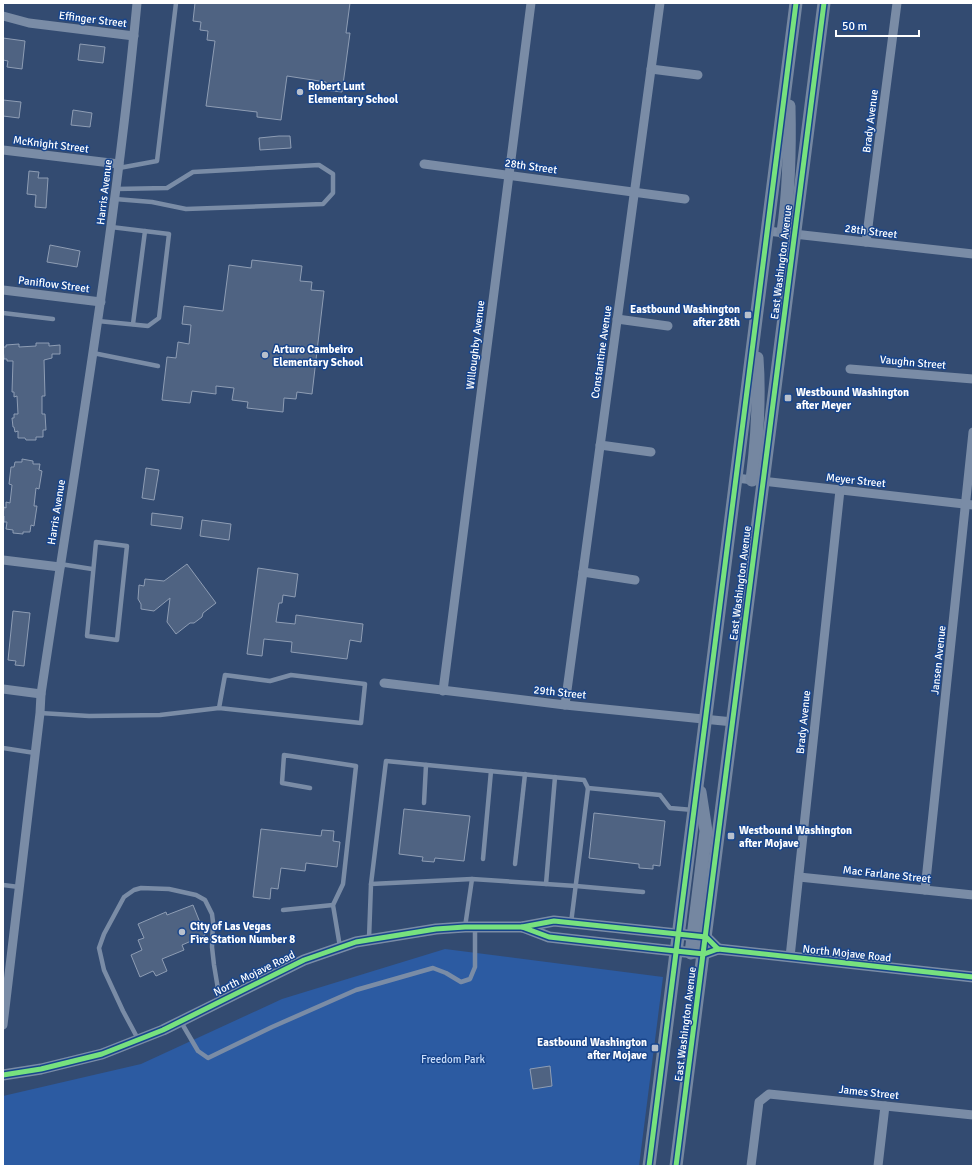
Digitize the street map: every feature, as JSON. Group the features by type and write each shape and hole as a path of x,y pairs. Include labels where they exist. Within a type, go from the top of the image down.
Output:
{"main road":[{"name":"East Washington Avenue","path":"649,1166 796,3"},
{"name":"East Washington Avenue","path":"676,1166 699,936 733,722 758,481 789,233 824,3"},
{"path":"788,62 790,129 787,206 789,233"},
{"path":"755,324 759,379 755,460 758,481"},
{"path":"698,781 705,814 706,831 699,936"},
{"path":"653,1138 654,1166"}],"street":[{"name":"Harris Avenue","path":"3,1025 41,694 101,302 119,166 137,3"},
{"name":"Willoughby Avenue","path":"443,691 531,3"},
{"name":"Constantine Avenue","path":"566,705 660,3"},
{"name":"Brady Avenue","path":"866,242 897,3"},
{"name":"Effinger Street","path":"3,16 29,23 134,36"},
{"path":"651,69 698,75"},
{"name":"McKnight Street","path":"3,150 119,166"},
{"name":"28th Street","path":"424,164 685,199"},
{"name":"28th Street","path":"767,231 973,254"},
{"name":"Paniflow Street","path":"3,290 101,302"},
{"path":"617,319 668,326"},
{"name":"Vaughn Street","path":"850,368 973,379"},
{"name":"Jansen Avenue","path":"925,890 970,505 973,432"},
{"path":"600,445 651,452"},
{"name":"Meyer Street","path":"736,478 970,505"},
{"name":"Brady Avenue","path":"790,957 840,490"},
{"path":"3,560 60,566"},
{"path":"583,572 635,580"},
{"name":"29th Street","path":"384,683 566,705 733,722"},
{"path":"3,688 41,694"},
{"name":"Mac Farlane Street","path":"799,877 973,895"},
{"name":"North Mojave Road","path":"3,1075 41,1069 102,1054 163,1030 304,960 340,947 369,940 436,929 470,927 522,927 554,921 699,936"},
{"name":"North Mojave Road","path":"522,927 549,937 697,954 718,949 973,977"},
{"path":"699,936 718,949"},
{"name":"James Street","path":"751,1166 759,1102 769,1094 973,1115"},
{"path":"878,1166 885,1106"}],"lane":[{"path":"119,166 157,161 176,3"},
{"path":"115,199 152,202 186,209 323,204 333,193 332,174 319,165 193,172 167,188 116,189"},
{"path":"98,321 148,326 158,318 169,234 111,227"},
{"path":"133,324 145,231"},
{"path":"3,313 53,319"},
{"path":"93,353 158,366"},
{"path":"96,542 127,546 117,640 86,636 92,569 96,542"},
{"path":"60,566 92,569"},
{"path":"40,713 89,716 160,716 219,708 361,723 365,684 291,675 270,681 225,675 219,708"},
{"path":"3,748 35,753"},
{"path":"310,788 282,783 284,755 356,766 343,884 333,905 340,947"},
{"path":"369,940 371,884 386,761 584,780 588,788 571,923"},
{"path":"424,803 426,764"},
{"path":"483,859 491,771"},
{"path":"515,864 524,774"},
{"path":"546,884 555,777"},
{"path":"588,788 660,794 670,808 694,810"},
{"path":"371,884 472,879 643,892"},
{"path":"180,1021 198,1051 208,1058 272,1027 364,988 433,968 446,973 461,982 470,979 475,967 470,927 472,879"},
{"path":"3,885 19,887"},
{"path":"138,1039 123,1012 104,970 99,948 104,934 124,897 134,890 141,888 169,889 196,895 205,900 212,914 212,947 220,1001"},
{"path":"283,910 333,905"}],"green space":[{"name":"Freedom Park","path":"445,949 663,977 639,1166 3,1166 3,1096 141,1064 282,999"}],"building":[{"path":"195,3 350,3 346,33 350,33 342,92 325,90 326,82 287,76 281,120 257,117 257,112 206,106 215,41 207,40 208,31 200,30 201,22 193,21"},
{"path":"3,38 25,41 22,69 7,67 8,61 3,60"},
{"path":"80,44 105,47 103,63 78,60"},
{"path":"3,100 21,102 19,118 3,116"},
{"path":"73,110 92,113 90,127 71,125"},
{"path":"290,136 291,148 260,150 259,138"},
{"path":"29,171 39,172 38,178 48,178 46,208 35,207 36,195 27,194"},
{"path":"50,245 80,251 77,267 47,262"},
{"path":"252,260 302,266 300,281 312,282 311,290 324,291 312,394 297,392 296,399 284,398 283,412 247,408 248,402 232,400 234,388 216,386 216,394 192,391 190,403 162,400 167,357 176,358 178,342 189,344 191,325 182,324 184,306 223,311 229,265 251,268"},
{"path":"36,343 49,343 49,346 60,345 60,354 52,354 52,358 44,360 45,396 42,396 42,414 45,414 46,430 43,430 43,437 36,437 36,440 26,440 25,438 18,438 18,431 15,432 13,427 12,418 14,418 14,414 18,414 17,396 14,397 14,392 12,392 13,361 7,361 7,359 4,359 3,347 6,347 6,345 19,344 19,347 36,346"},
{"path":"22,459 33,461 33,464 40,464 39,470 42,471 39,489 36,488 34,506 37,506 34,526 31,525 30,532 23,532 23,534 13,533 13,530 6,529 7,522 4,522 3,516 4,507 6,508 6,502 10,503 12,485 9,484 11,467 14,467 15,462 22,462"},
{"path":"146,468 159,470 154,500 142,498"},
{"path":"152,513 183,517 181,529 151,525"},
{"path":"202,520 231,524 229,540 200,536"},
{"path":"187,564 216,603 203,613 202,617 194,623 190,623 176,634 167,622 170,598 154,611 141,609 141,604 138,599 139,585 144,586 145,579 164,581"},
{"path":"258,568 298,574 295,597 283,595 282,603 279,603 276,622 295,624 296,615 363,624 361,642 350,640 347,659 291,652 292,642 264,639 262,656 247,654"},
{"path":"13,611 30,613 24,666 15,665 16,661 8,660"},
{"path":"404,809 470,816 464,861 435,858 434,862 422,861 423,857 399,854"},
{"path":"594,813 665,821 660,866 653,865 653,869 639,868 639,864 589,858"},
{"path":"261,829 321,836 322,830 334,831 333,841 340,842 337,867 306,863 305,871 281,868 278,889 271,888 270,899 253,897"},
{"path":"193,905 205,935 182,945 184,950 162,959 167,971 156,976 153,971 140,977 131,955 142,950 138,940 144,938 138,924 166,912 167,915"},
{"path":"550,1066 552,1086 533,1089 530,1069"}],"cycle path":[{"path":"649,1166 796,3"},
{"path":"676,1166 824,3"},
{"path":"3,1075 41,1069 102,1054 163,1030 304,960 356,942 436,929 465,927 522,927 554,921 706,937 718,949"},
{"path":"522,927 549,937 657,949 704,954 718,949 973,977"}],"place":[{"name":"Robert Lunt Elementary School","path":"300,92"},
{"name":"Eastbound Washington after 28th","path":"748,315"},
{"name":"Arturo Cambeiro Elementary School","path":"265,355"},
{"name":"Westbound Washington after Meyer","path":"788,398"},
{"name":"Westbound Washington after Mojave","path":"731,836"},
{"name":"City of Las Vegas Fire Station Number 8","path":"182,932"},
{"name":"Eastbound Washington after Mojave","path":"655,1048"}]}
